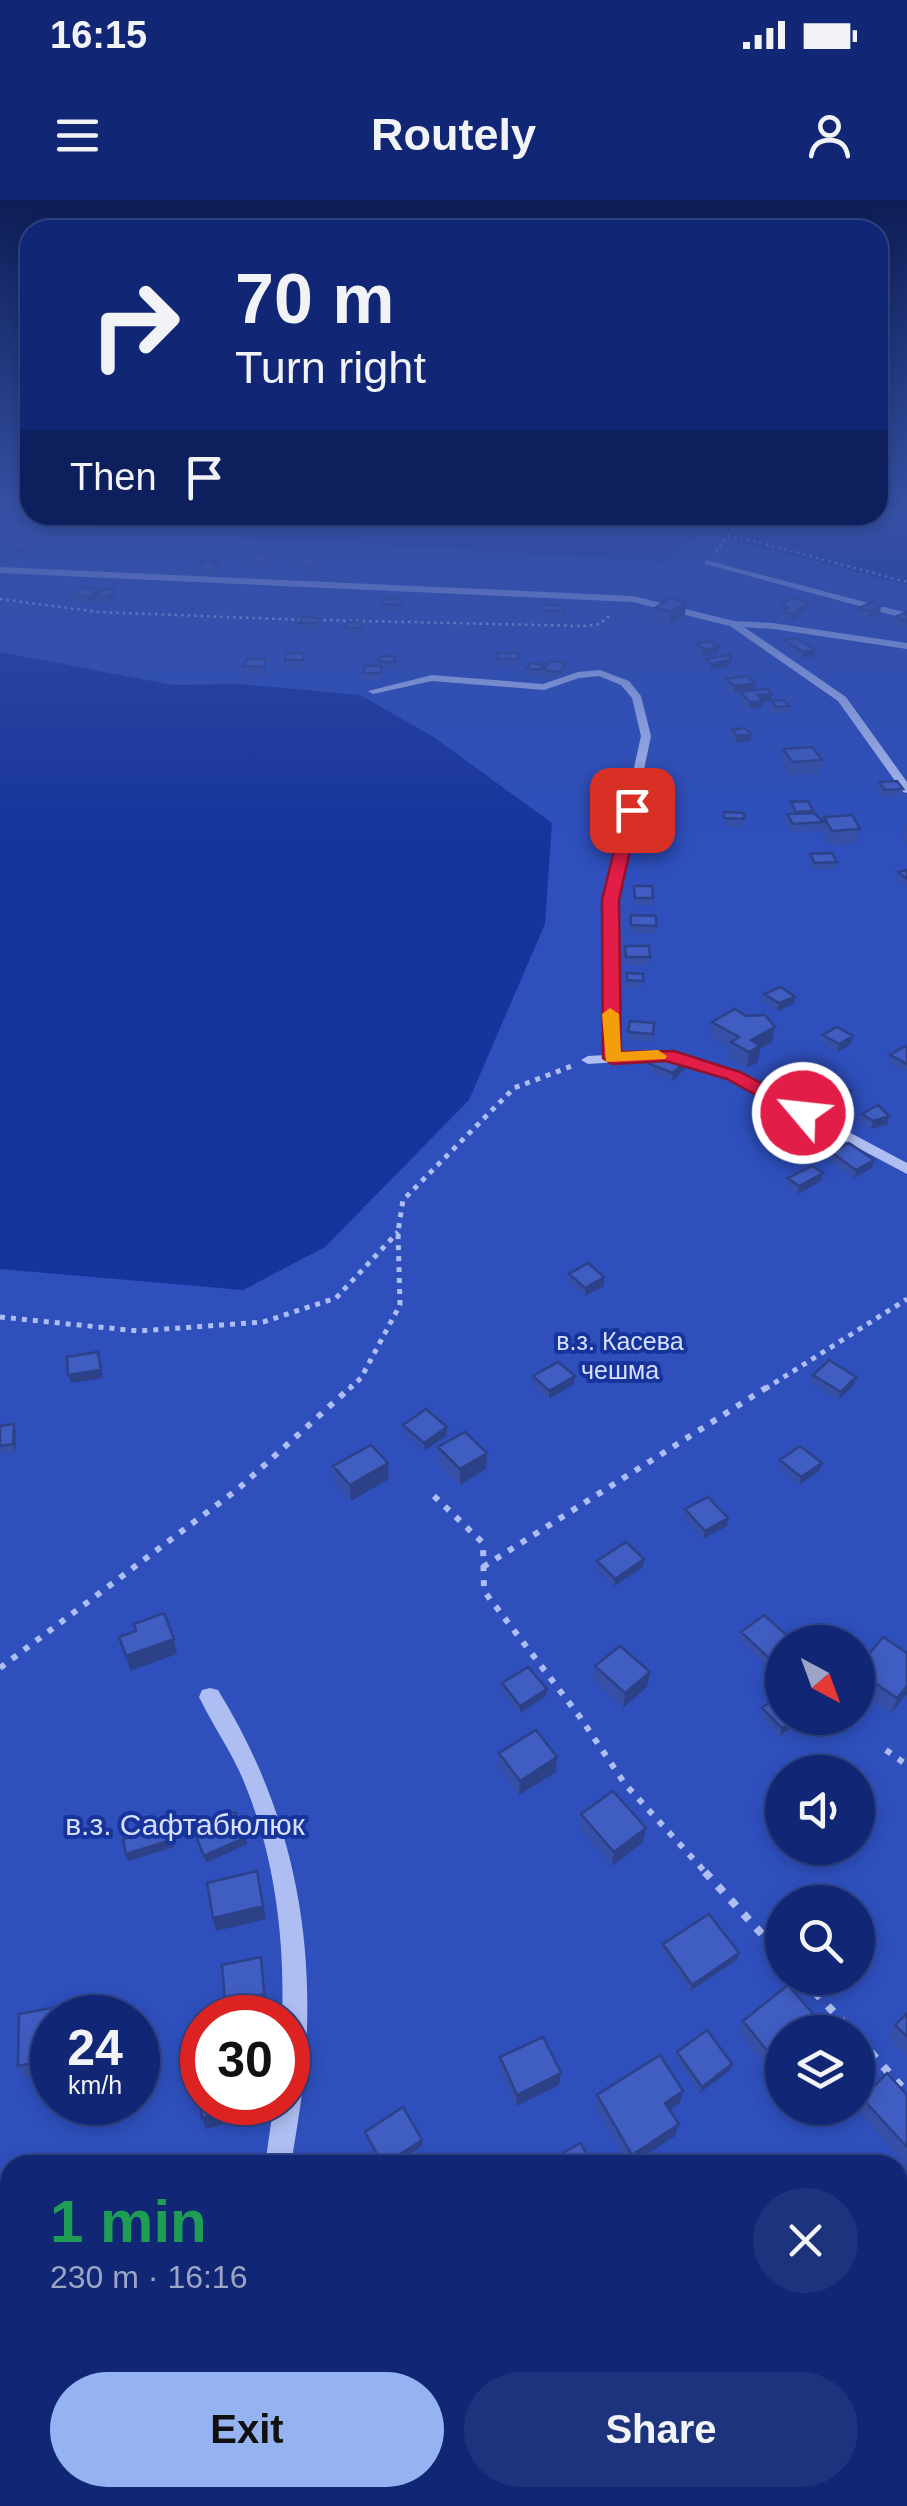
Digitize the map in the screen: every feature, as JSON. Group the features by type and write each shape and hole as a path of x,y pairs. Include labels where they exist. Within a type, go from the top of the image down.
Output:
{"street":[{"path":"712,619 907,646"},
{"path":"733,624 842,699 907,790"},
{"path":"373,690 432,678 544,687 578,675 600,673 624,683 637,698 646,736 610,900 612,1058"},
{"path":"588,1060 667,1055 734,1076 907,1170"},
{"path":"210,1697 232,1728 246,1760 279,1860 296,1954 295,1995"},
{"path":"280,2155 284,2125"}],"path":[{"path":"215,619 584,626 607,619"},
{"path":"0,1668 238,1489 360,1378 400,1305 398,1232 403,1200 514,1088 588,1060"},
{"path":"0,1317 138,1331 263,1322 336,1298 398,1232"},
{"path":"483,1567 907,1298"},
{"path":"434,1496 483,1543 484,1591 580,1717 625,1784 765,1937"},
{"path":"886,1750 907,1764"},
{"path":"818,1995 836,2015"},
{"path":"875,2057 907,2092"}],"green space":[{"name":"в.з. Касева чешма","path":"0,619 907,619 907,2155 0,2155 0,1269 243,1290 325,1247 469,1100 545,924 552,823 432,736 360,695 239,684 173,685 0,652"}],"building":[{"path":"301,619 319,619 317,623 299,623"},
{"path":"348,622 361,622 360,628 346,628"},
{"path":"796,638 815,650 803,652 784,640"},
{"path":"710,641 718,647 704,649 696,644"},
{"path":"286,653 304,653 303,660 285,660"},
{"path":"496,653 518,653 519,659 497,659"},
{"path":"730,655 731,660 711,664 706,659"},
{"path":"381,656 395,656 395,662 380,662"},
{"path":"247,659 266,659 264,667 244,666"},
{"path":"550,661 565,663 560,672 544,670"},
{"path":"531,663 544,665 540,670 527,668"},
{"path":"365,666 382,666 380,673 363,673"},
{"path":"747,676 755,683 734,686 726,679"},
{"path":"767,689 772,694 758,695 763,701 750,702 740,692"},
{"path":"784,700 789,706 776,707 772,701"},
{"path":"745,728 751,734 737,736 732,730"},
{"path":"812,747 822,760 793,762 783,749"},
{"path":"897,781 903,789 885,790 879,782"},
{"path":"808,801 813,811 796,812 791,802"},
{"path":"724,812 744,813 744,819 724,818"},
{"path":"814,813 824,822 793,824 787,814"},
{"path":"643,814 658,815 655,830 640,828"},
{"path":"852,815 860,829 832,831 824,817"},
{"path":"832,853 837,862 815,863 810,854"},
{"path":"634,886 652,886 653,898 635,898"},
{"path":"631,915 656,916 656,926 631,925"},
{"path":"625,946 649,946 650,957 626,957"},
{"path":"627,973 643,974 643,981 627,980"},
{"path":"781,987 795,997 779,1003 764,994"},
{"path":"735,1009 746,1016 765,1015 775,1027 751,1040 760,1046 749,1052 731,1042 739,1037 712,1022"},
{"path":"630,1021 654,1023 653,1034 628,1032"},
{"path":"837,1027 853,1036 839,1044 823,1035"},
{"path":"907,1048 907,1064 890,1055"},
{"path":"662,1053 685,1062 673,1073 650,1064"},
{"path":"843,1086 851,1091 838,1099 830,1095"},
{"path":"878,1105 889,1116 873,1121 862,1114"},
{"path":"784,1107 803,1118 787,1127 768,1116"},
{"path":"849,1143 874,1160 856,1170 831,1152"},
{"path":"812,1166 823,1173 799,1186 788,1178"},
{"path":"588,1263 604,1277 585,1288 569,1274"},
{"path":"98,1352 101,1370 68,1375 67,1357"},
{"path":"829,1360 856,1377 841,1392 813,1375"},
{"path":"558,1362 575,1376 549,1391 533,1376"},
{"path":"426,1409 447,1427 424,1443 403,1425"},
{"path":"14,1424 13,1444 0,1446 0,1426"},
{"path":"465,1432 487,1453 460,1469 438,1447"},
{"path":"371,1445 388,1463 350,1485 333,1466"},
{"path":"800,1446 822,1463 801,1477 780,1460"},
{"path":"708,1497 728,1518 705,1531 685,1509"},
{"path":"626,1542 644,1559 615,1579 597,1561"},
{"path":"164,1613 174,1639 126,1656 119,1637 136,1631 134,1624"},
{"path":"764,1615 775,1625 765,1625 765,1654 741,1632"},
{"path":"883,1637 907,1653 907,1686 897,1698 875,1683 875,1647"},
{"path":"620,1646 650,1672 625,1693 595,1666"},
{"path":"528,1667 547,1689 520,1706 502,1683"},
{"path":"536,1730 557,1757 520,1781 499,1753"},
{"path":"613,1791 646,1828 614,1852 581,1814"},
{"path":"235,1812 246,1837 204,1856 194,1831"},
{"path":"168,1826 171,1840 126,1854 123,1839"},
{"path":"257,1871 263,1906 213,1918 207,1883"},
{"path":"709,1914 739,1953 692,1985 663,1944"},
{"path":"261,1957 264,1994 224,1995 222,1965"},
{"path":"776,1995 797,1995 814,2015 765,2015 765,2048 743,2021"},
{"path":"30,2012 30,2064 18,2066 19,2014"},
{"path":"907,2013 907,2037 895,2025"},
{"path":"707,2030 732,2064 702,2087 677,2052"},
{"path":"543,2037 561,2073 517,2095 500,2057"},
{"path":"660,2055 683,2091 665,2103 679,2124 632,2155 597,2095"},
{"path":"887,2073 907,2095 907,2147 875,2112 875,2085"},
{"path":"403,2107 422,2140 399,2155 378,2155 365,2132"},
{"path":"581,2143 587,2155 559,2155"}],"slow traffic":[{"path":"610,1014 612,1058 658,1056"}],"route":[{"path":"632,810 610,900 612,1058 667,1055 734,1076 803,1113"}],"park label":[{"name":"в.з. Сафтабюлюк","path":"185,1824"}]}
